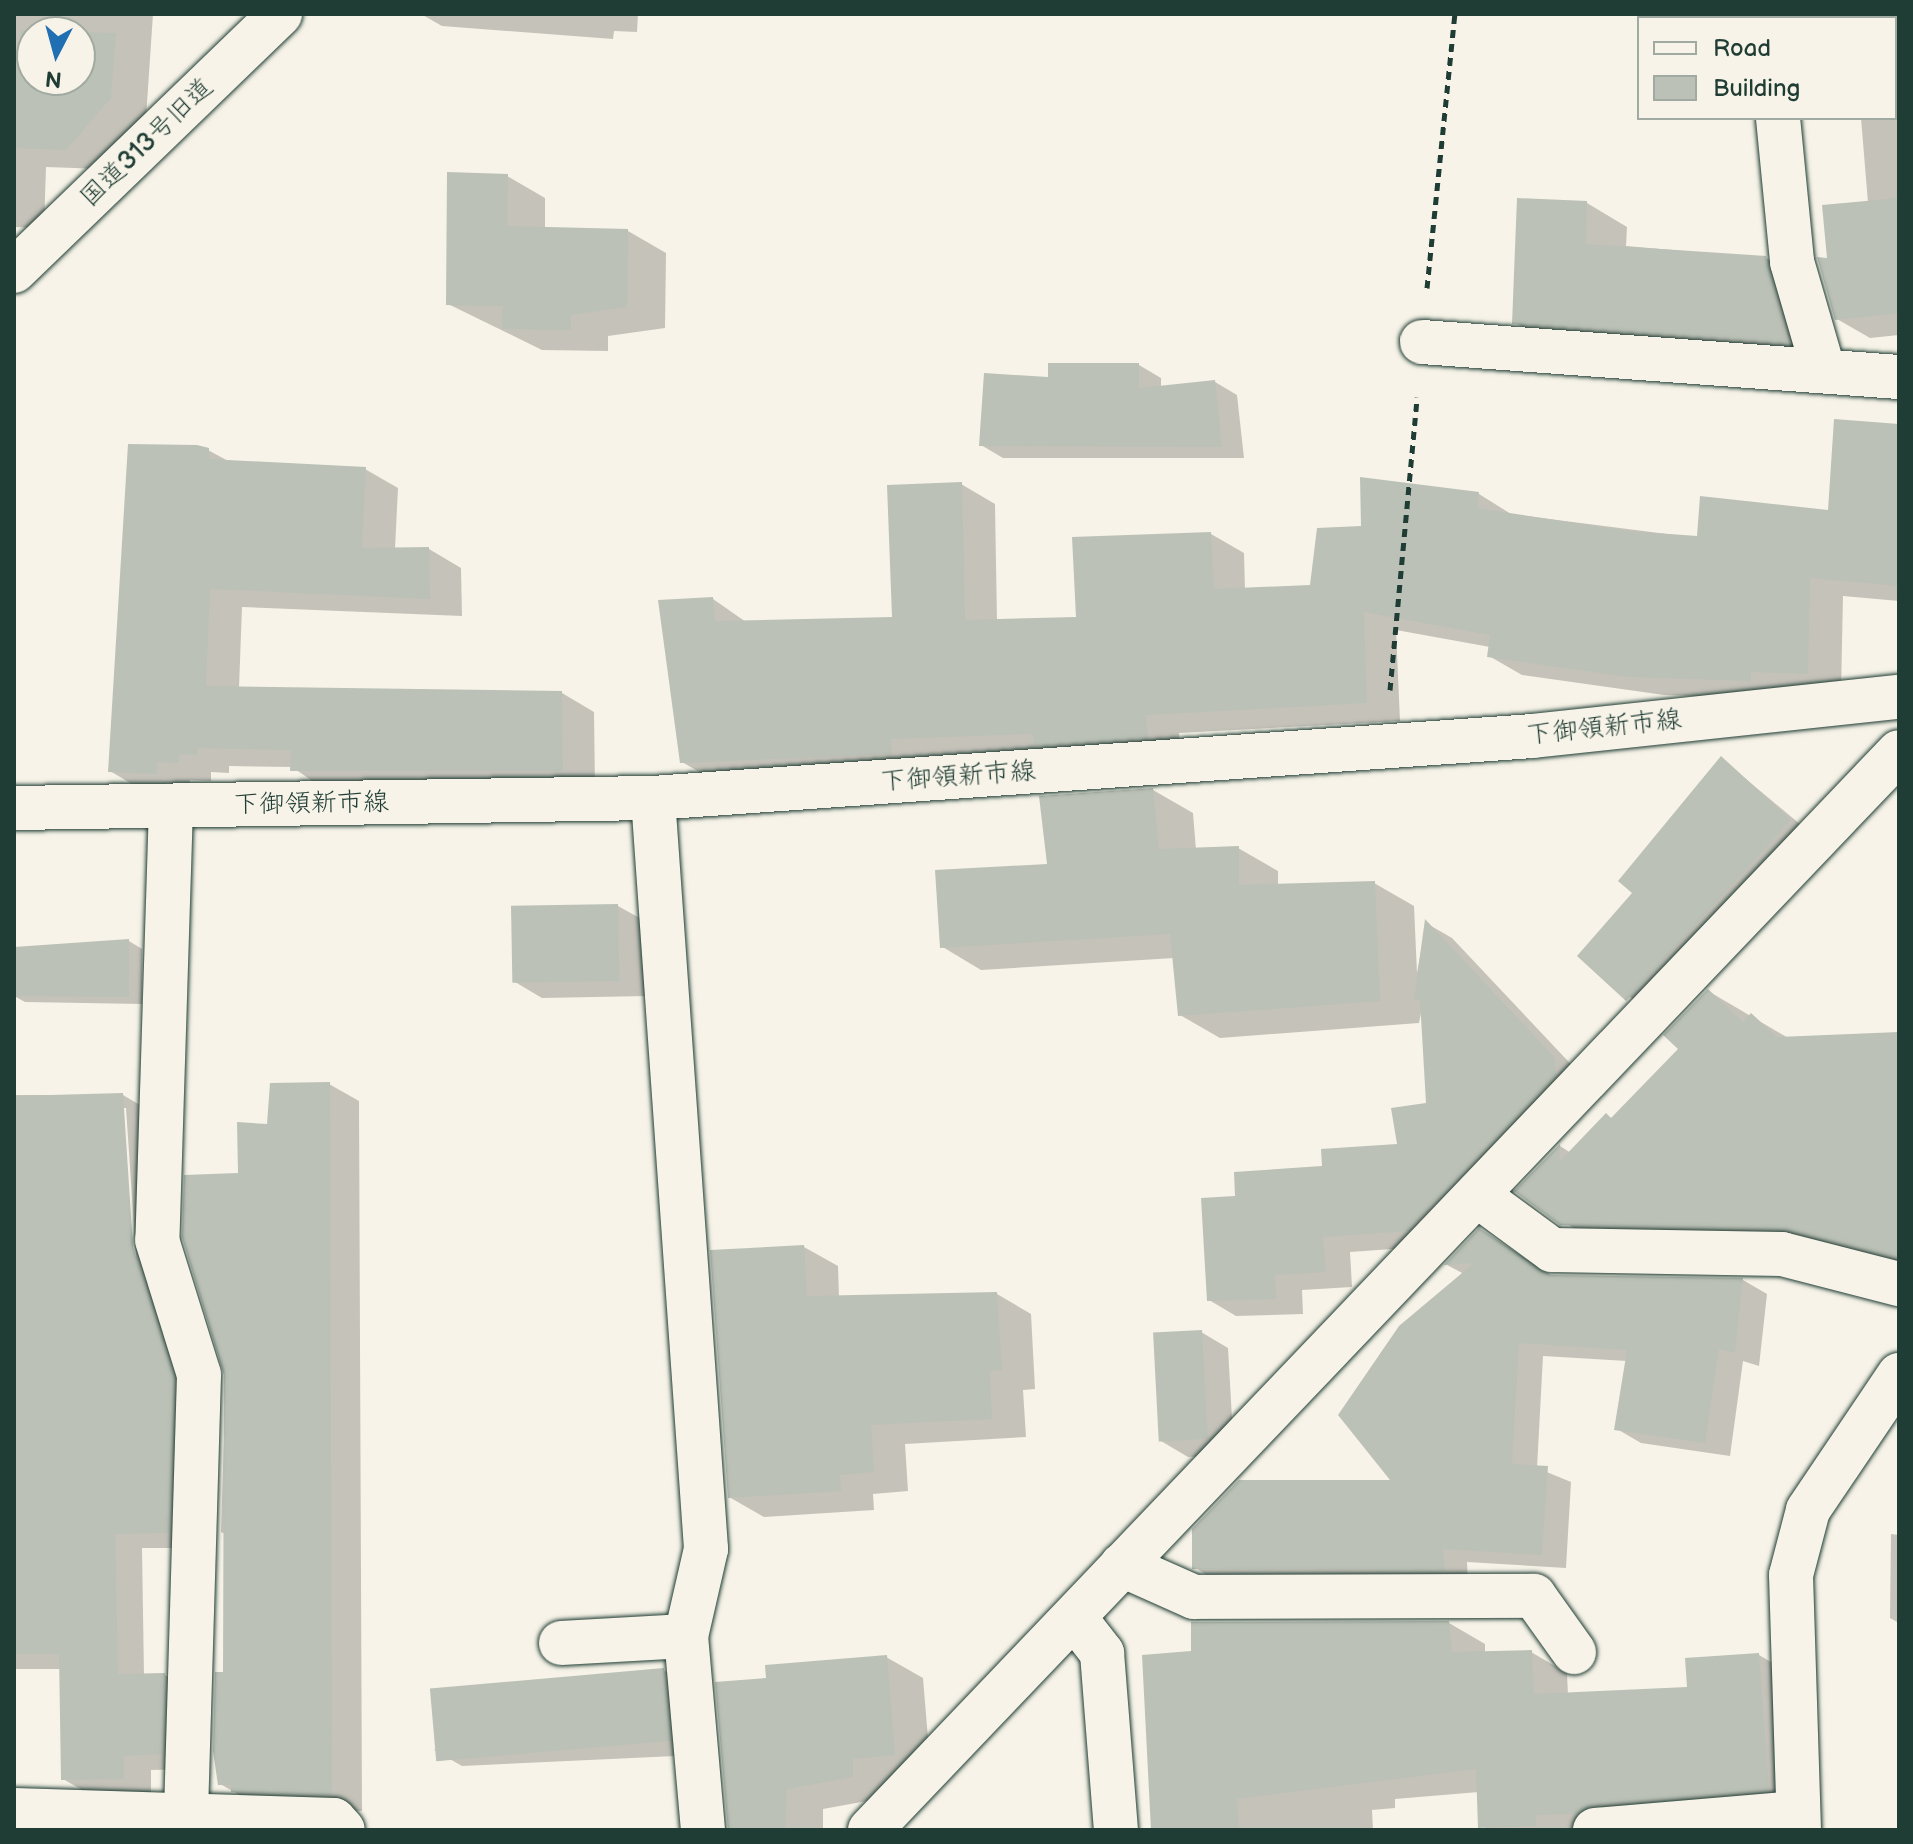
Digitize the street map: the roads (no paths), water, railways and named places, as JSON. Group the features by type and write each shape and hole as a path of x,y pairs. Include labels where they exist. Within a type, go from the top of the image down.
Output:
{"street":[{"name":"国道313号旧道","path":"14,271 280,14"},
{"path":"1778,120 1792,262 1823,369"},
{"path":"1422,342 1823,369 1899,377"},
{"name":"下御領新市線","path":"14,808 653,798 1532,736 1899,697"},
{"path":"870,1830 1899,752"},
{"path":"653,798 706,1549 686,1636 703,1830"},
{"path":"171,806 157,1240 199,1375 186,1812"},
{"path":"1477,1195 1552,1250 1782,1254 1899,1284"},
{"path":"1595,1830 1798,1821 1791,1575 1808,1510 1899,1375"},
{"path":"1122,1565 1194,1597 1534,1596 1574,1652"},
{"path":"1074,1617 1102,1653 1116,1830"},
{"path":"561,1643 686,1636"},
{"path":"14,1810 186,1812 334,1820 343,1830"}]}
